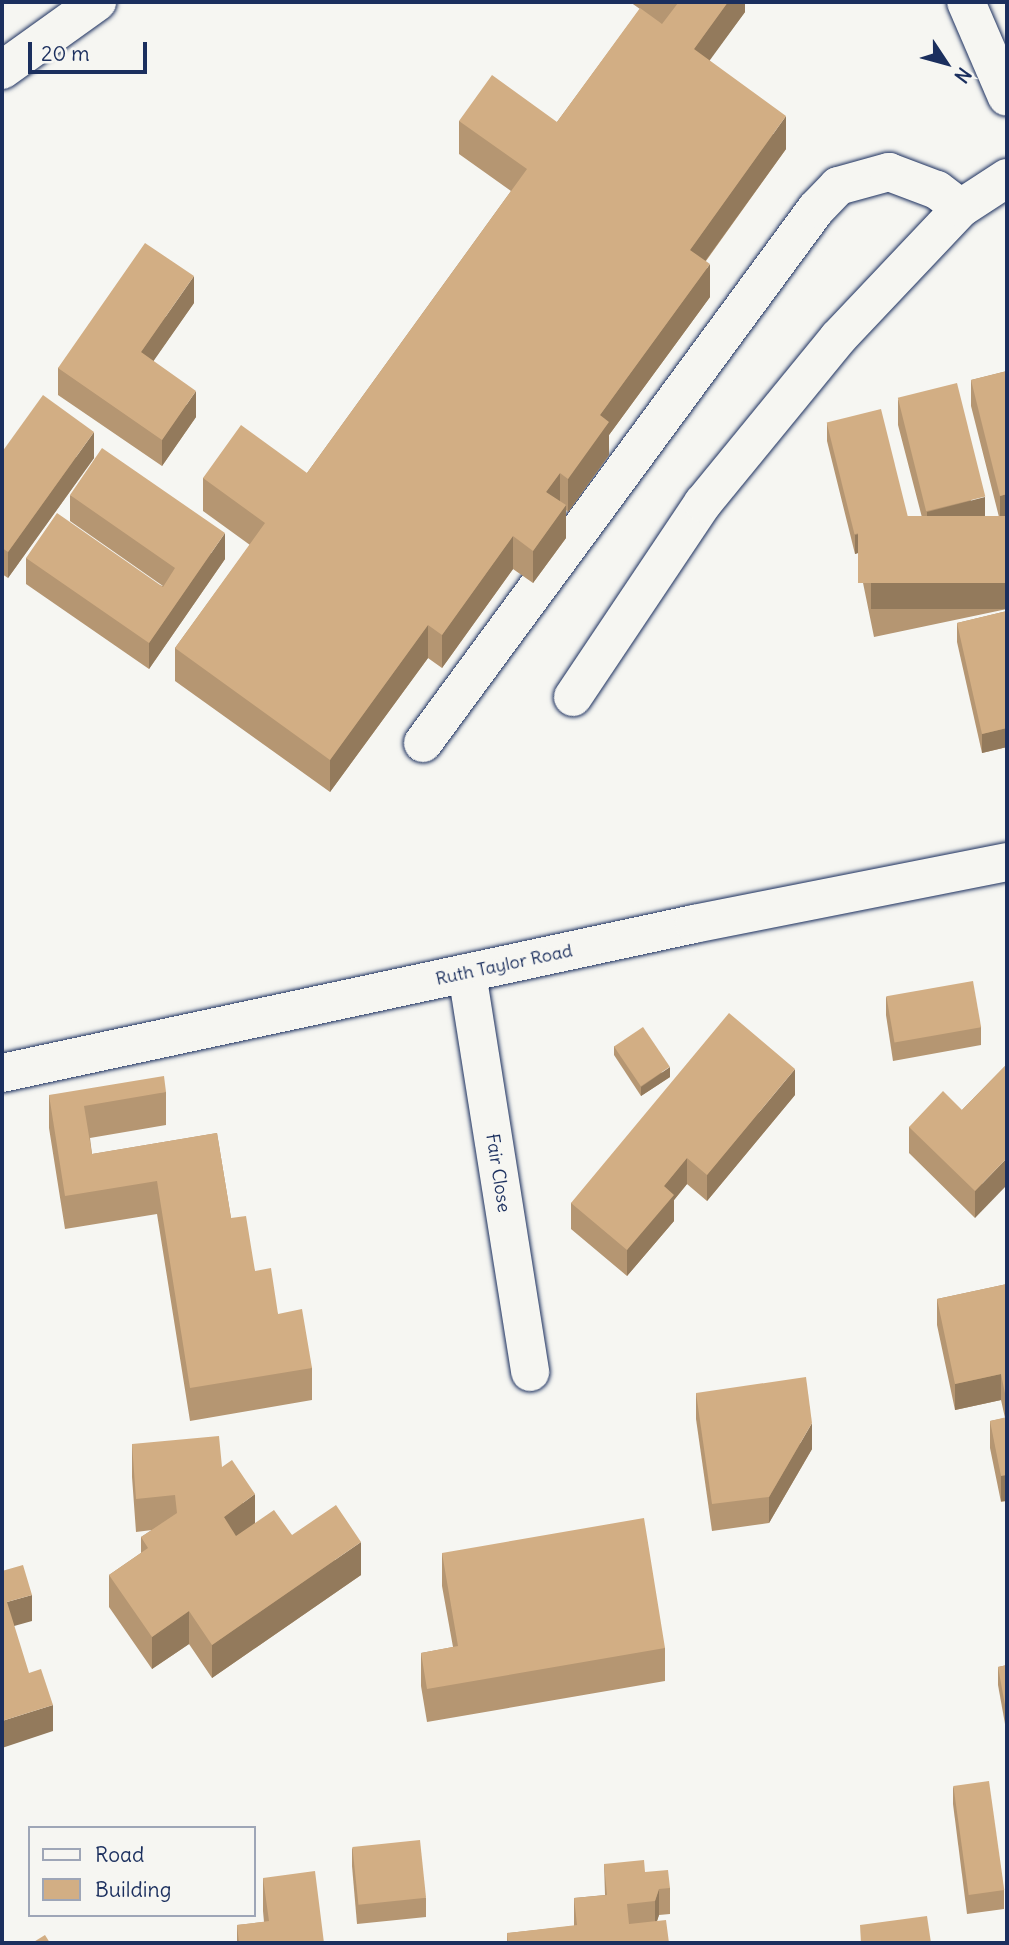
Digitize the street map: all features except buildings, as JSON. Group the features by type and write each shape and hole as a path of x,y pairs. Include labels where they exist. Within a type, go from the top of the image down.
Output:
{"street":[{"path":"2,70 97,2"},
{"path":"966,2 1007,97"},
{"path":"424,743 816,209 838,186 872,174 898,174 937,190 961,208"},
{"path":"573,697 704,503 838,338 961,208 1007,178"},
{"name":"Ruth Taylor Road","path":"2,1073 467,973 1007,862"},
{"name":"Fair Close","path":"467,973 530,1372"}]}
